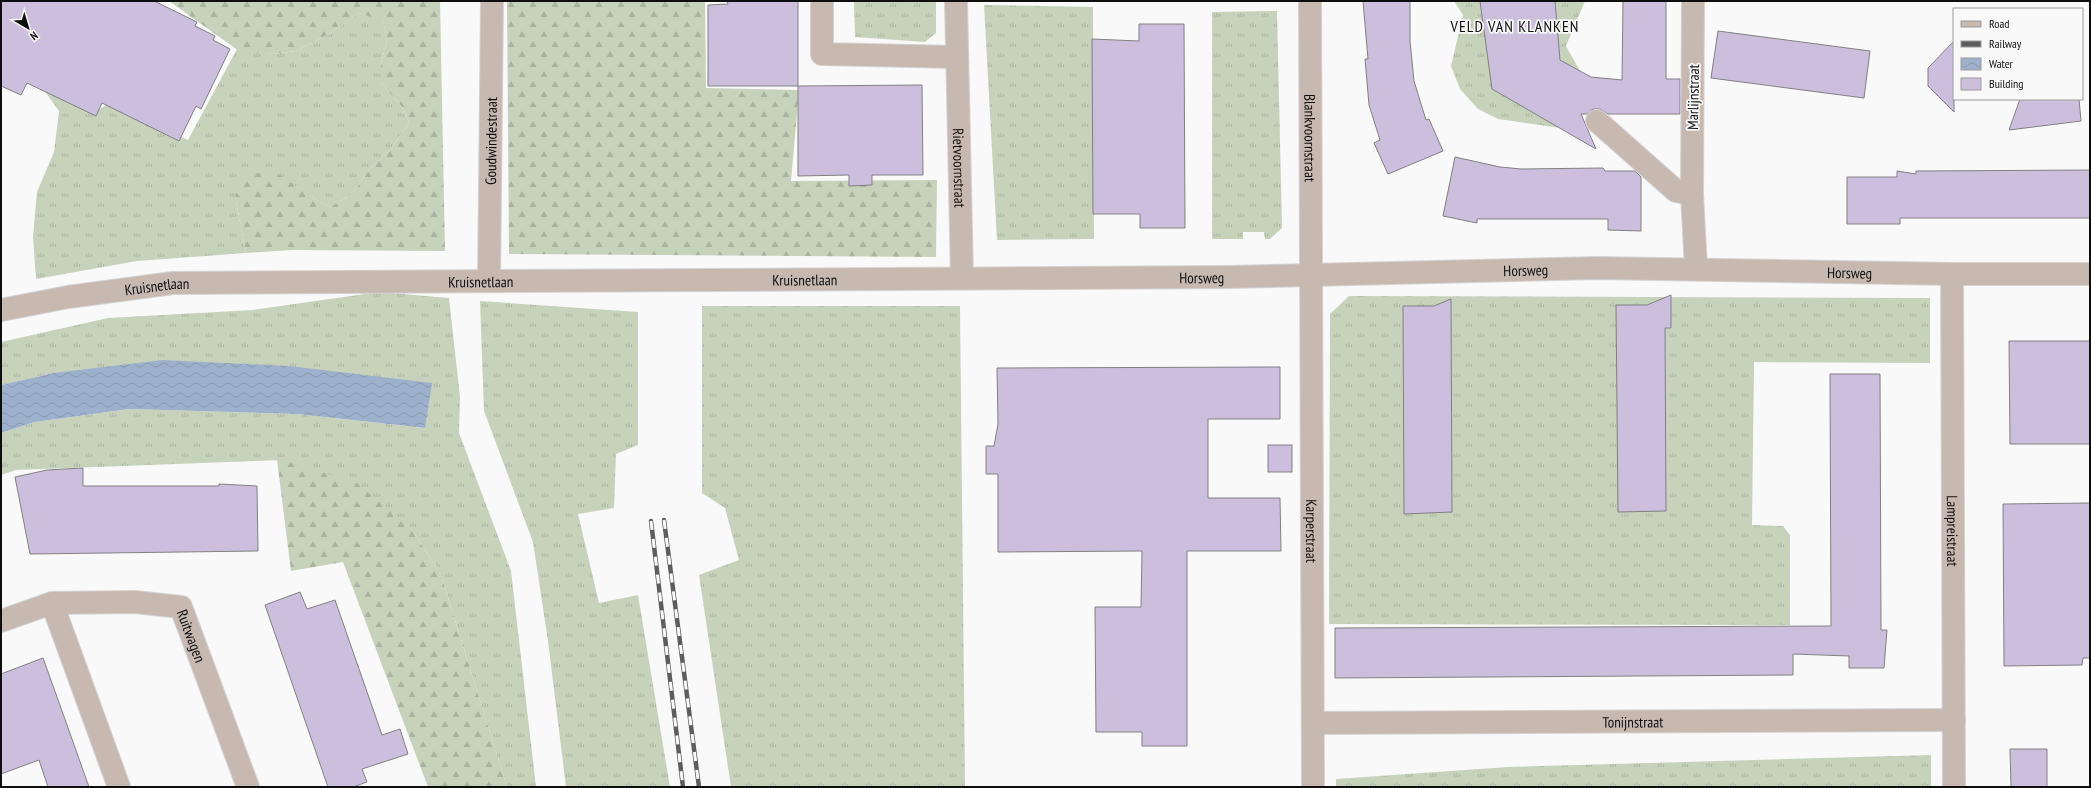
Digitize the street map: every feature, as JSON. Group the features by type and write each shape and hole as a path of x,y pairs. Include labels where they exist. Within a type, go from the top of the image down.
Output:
{"street":[{"name":"Goudwindestraat","path":"489,281 492,1"},
{"path":"822,1 822,54 956,57"},
{"name":"Rietvoornstraat","path":"956,1 956,57 962,278"},
{"name":"Blankvoornstraat","path":"1310,1 1311,276"},
{"name":"Marlijnstraat","path":"1694,1 1692,194 1696,269"},
{"path":"1597,121 1676,191 1692,194"},
{"name":"Horsweg","path":"962,278 1311,276 1597,268 1952,274 2090,274"},
{"name":"Lampreistraat","path":"1952,274 1954,787"},
{"name":"Karperstraat","path":"1311,276 1313,787"},
{"name":"Kruisnetlaan","path":"1,310 68,297 173,283 962,278"},
{"name":"Ruitwagen","path":"1,621 52,603 135,602 181,607 248,787"},
{"path":"52,603 119,787"},
{"name":"Tonijnstraat","path":"1313,723 1954,720"}],"green space":[{"path":"169,1 440,1 445,251 293,250 246,253 235,196 246,174 276,172 308,195 330,207 351,195 370,169 390,150 409,123 403,108 381,83 381,63 387,40 383,21 359,13 329,34 296,51 273,54 239,51"},
{"path":"507,1 705,1 706,88 799,90 791,181 937,180 936,257 509,254"},
{"path":"854,1 936,1 936,33 925,42 855,37"},
{"path":"1454,1 1585,1 1566,46 1580,71 1560,128 1498,119 1478,109 1460,89 1451,66 1463,15"},
{"path":"984,5 1093,7 1094,239 997,240"},
{"path":"1277,11 1282,228 1270,239 1265,239 1264,232 1243,232 1243,239 1212,239 1212,12"},
{"path":"359,13 383,20 387,40 381,63 381,83 403,108 409,123 390,150 370,169 351,195 330,207 308,195 235,196 246,253 137,261 36,279 33,237 37,192 54,152 59,111 34,76 94,112 110,103 188,140 237,49 273,54 296,51 329,34"},
{"path":"379,292 449,298 460,397 459,433 511,571 536,787 507,787 441,575 411,528 283,460 16,470 1,475 1,433 35,422 129,409 297,414 424,428 431,383 53,373 1,385 1,342 108,318 253,310"},
{"path":"1349,296 1930,298 1930,363 1754,362 1752,525 1783,526 1790,535 1790,625 1329,624 1330,314"},
{"path":"480,301 638,312 638,445 616,454 614,508 578,514 599,603 638,595 670,787 566,787 548,641 533,542 484,411"},
{"path":"702,306 960,306 965,787 731,787 699,575 739,560 725,508 702,493"},
{"path":"277,460 283,460 357,483 411,528 441,575 507,787 428,787 343,562 291,571"},
{"path":"1931,755 1931,787 1336,787 1336,779 1508,767"}],"water":[{"path":"163,360 289,366 432,383 425,428 297,414 129,409 35,422 1,433 1,385 53,373"}],"building":[{"path":"1,1 154,1 197,22 195,26 215,36 213,40 230,49 201,109 196,106 179,141 102,103 96,116 27,83 21,95 1,86"},
{"path":"727,1 798,1 798,86 708,86 708,5 728,4"},
{"path":"1363,1 1410,1 1410,41 1414,81 1426,120 1429,119 1443,151 1388,174 1374,143 1380,140 1369,105 1365,59 1368,59"},
{"path":"1480,1 1555,1 1560,60 1591,77 1622,80 1623,1 1666,1 1666,79 1680,79 1680,114 1608,114 1600,109 1593,109 1587,114 1581,114 1596,149 1492,89"},
{"path":"1139,24 1184,24 1185,228 1140,228 1140,214 1093,214 1092,39 1139,41"},
{"path":"1718,31 1870,51 1864,98 1711,78"},
{"path":"1953,42 1954,112 1928,86 1928,68"},
{"path":"922,85 923,175 872,175 872,185 849,186 849,175 798,176 798,86"},
{"path":"2020,100 2079,100 2081,121 2009,130"},
{"path":"1455,157 1500,167 1521,169 1603,168 1605,171 1635,171 1641,177 1641,231 1608,230 1608,219 1477,219 1477,223 1443,216"},
{"path":"2090,170 2090,218 1900,218 1900,224 1847,224 1847,177 1897,177 1897,171 1916,174 1916,171"},
{"path":"1671,295 1671,328 1665,328 1666,511 1618,512 1616,305 1647,305"},
{"path":"1451,299 1452,512 1404,514 1403,306 1434,306"},
{"path":"2009,341 2090,341 2090,444 2010,444"},
{"path":"1280,367 1280,419 1208,419 1208,498 1280,498 1281,551 1187,551 1187,746 1142,746 1142,732 1096,732 1095,607 1141,607 1142,551 998,552 998,474 986,474 986,446 994,446 998,424 997,368"},
{"path":"1830,374 1880,374 1881,630 1887,630 1884,668 1849,668 1849,656 1793,654 1793,675 1335,678 1335,628 1831,626"},
{"path":"1268,445 1292,445 1292,472 1268,472"},
{"path":"83,468 83,486 219,486 219,484 257,486 258,551 30,554 15,477 47,470"},
{"path":"2090,503 2090,658 2083,658 2082,665 2004,666 2003,504"},
{"path":"300,592 307,609 335,600 382,735 400,729 408,754 362,769 367,782 353,787 328,787 265,605"},
{"path":"43,658 89,787 48,787 39,760 1,774 1,674"},
{"path":"2010,749 2047,749 2047,787 2011,787"}],"railway":[{"path":"664,520 699,787"},
{"path":"651,521 683,787"}],"district":[{"name":"VELD VAN KLANKEN","path":"1515,26"}]}
